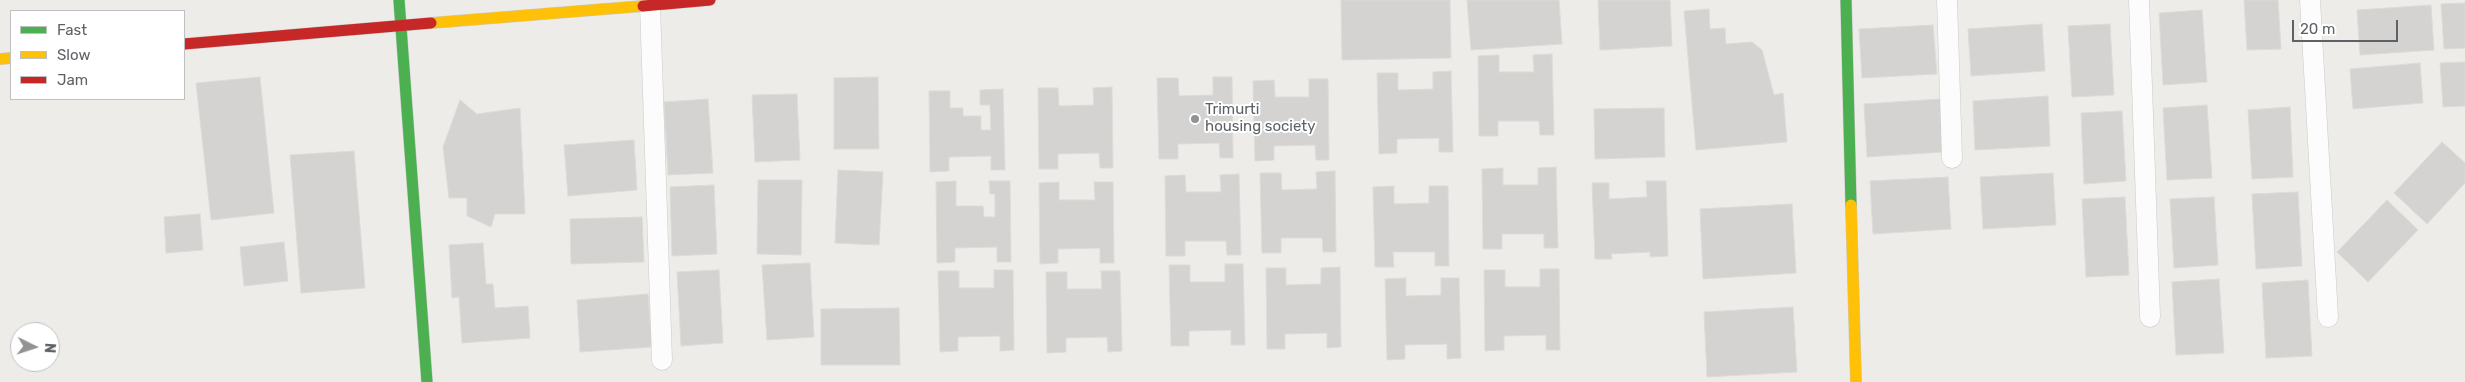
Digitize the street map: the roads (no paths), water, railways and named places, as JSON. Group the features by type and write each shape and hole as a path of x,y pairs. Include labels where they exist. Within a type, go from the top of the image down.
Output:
{"street":[{"path":"399,0 427,382"},
{"path":"185,44 710,0"},
{"path":"1846,0 1856,382"}],"lane":[{"path":"1947,0 1952,158"},
{"path":"2139,0 2150,316"},
{"path":"2310,0 2328,317"},
{"path":"650,5 662,360"}],"place":[{"name":"Trimurti housing society","path":"1195,119"}]}
